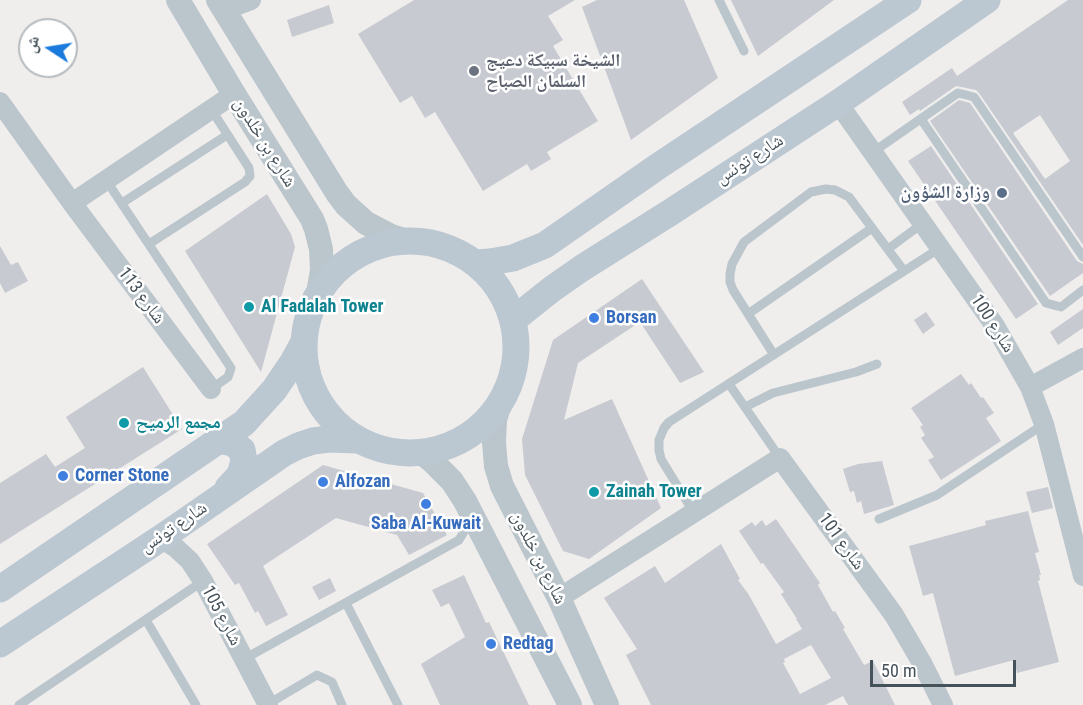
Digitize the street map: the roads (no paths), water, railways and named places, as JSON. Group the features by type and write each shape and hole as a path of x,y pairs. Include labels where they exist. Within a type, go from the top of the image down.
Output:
{"main road":[{"path":"476,263 513,258 545,245 657,167 908,0"},
{"name":"شارع تونس","path":"513,320 582,268 838,103 987,0"},
{"path":"657,167 640,186 639,195 642,204 649,210 658,213 671,212"},
{"path":"404,240 426,241 443,245 476,263 489,275 507,303 517,343 515,366 508,388 499,406 486,422 471,435 453,445 434,452 422,453 395,453 375,448 341,429 317,399 309,381 305,362 304,342 308,317 318,294 330,277 345,263 364,251 404,240"},
{"path":"0,589 244,423 261,406 285,375 304,342"},
{"name":"شارع تونس","path":"0,644 161,538 277,457 298,446 329,439 357,440"},
{"path":"218,440 233,443 242,450 244,461 240,475 221,496"}],"street":[{"name":"شارع بن خلدون","path":"178,0 312,219 322,260 318,294"},
{"path":"221,5 251,0"},
{"name":"شارع بن خلدون","path":"221,5 346,205 366,222 391,236 404,240"},
{"path":"72,203 234,94"},
{"name":"شارع 113","path":"0,102 72,203 211,389"},
{"name":"شارع 100","path":"838,103 995,326 1030,387 1044,424 1083,576"},
{"path":"1030,387 1083,358"},
{"name":"شارع بن خلدون","path":"499,406 495,420 494,443 496,466 502,486 560,598 607,705"},
{"path":"422,453 452,481 465,501 570,705"},
{"path":"560,598 780,458"},
{"name":"شارع 101","path":"780,458 894,615 943,705"},
{"name":"شارع 105","path":"161,538 190,561 203,581 268,705"}],"lane":[{"path":"719,0 744,51"},
{"path":"873,152 958,93 974,97 1083,257"},
{"path":"149,244 250,176 249,168 211,109"},
{"path":"921,119 1046,303 1061,308 1083,290"},
{"path":"122,203 227,135"},
{"path":"106,180 231,368 228,377 211,389"},
{"path":"774,355 733,290 730,282 732,264 744,242 811,192 835,190 849,197 904,271"},
{"path":"888,249 923,223"},
{"path":"748,314 872,228"},
{"path":"694,513 661,459 660,436 669,422 940,248"},
{"path":"746,407 773,393 856,372 877,364"},
{"name":"شارع 101","path":"729,384 780,458"},
{"path":"879,519 937,495 1044,424"},
{"path":"244,659 459,540 473,516"},
{"path":"19,705 203,581"},
{"path":"346,603 398,705"},
{"path":"146,620 196,705"},
{"path":"268,705 317,675 332,682 342,705"}],"place":[{"name":"الشيخة سبيكة دعيج السلمان الصباح","path":"474,71"},
{"name":"وزارة الشؤون","path":"1002,193"},
{"name":"Al Fadalah Tower","path":"249,307"},
{"name":"Borsan","path":"594,318"},
{"name":"مجمع الرميح","path":"124,423"},
{"name":"Corner Stone","path":"63,476"},
{"name":"Alfozan","path":"323,482"},
{"name":"Zainah Tower","path":"594,492"},
{"name":"Saba Al-Kuwait","path":"426,504"},
{"name":"Redtag","path":"491,644"}]}
